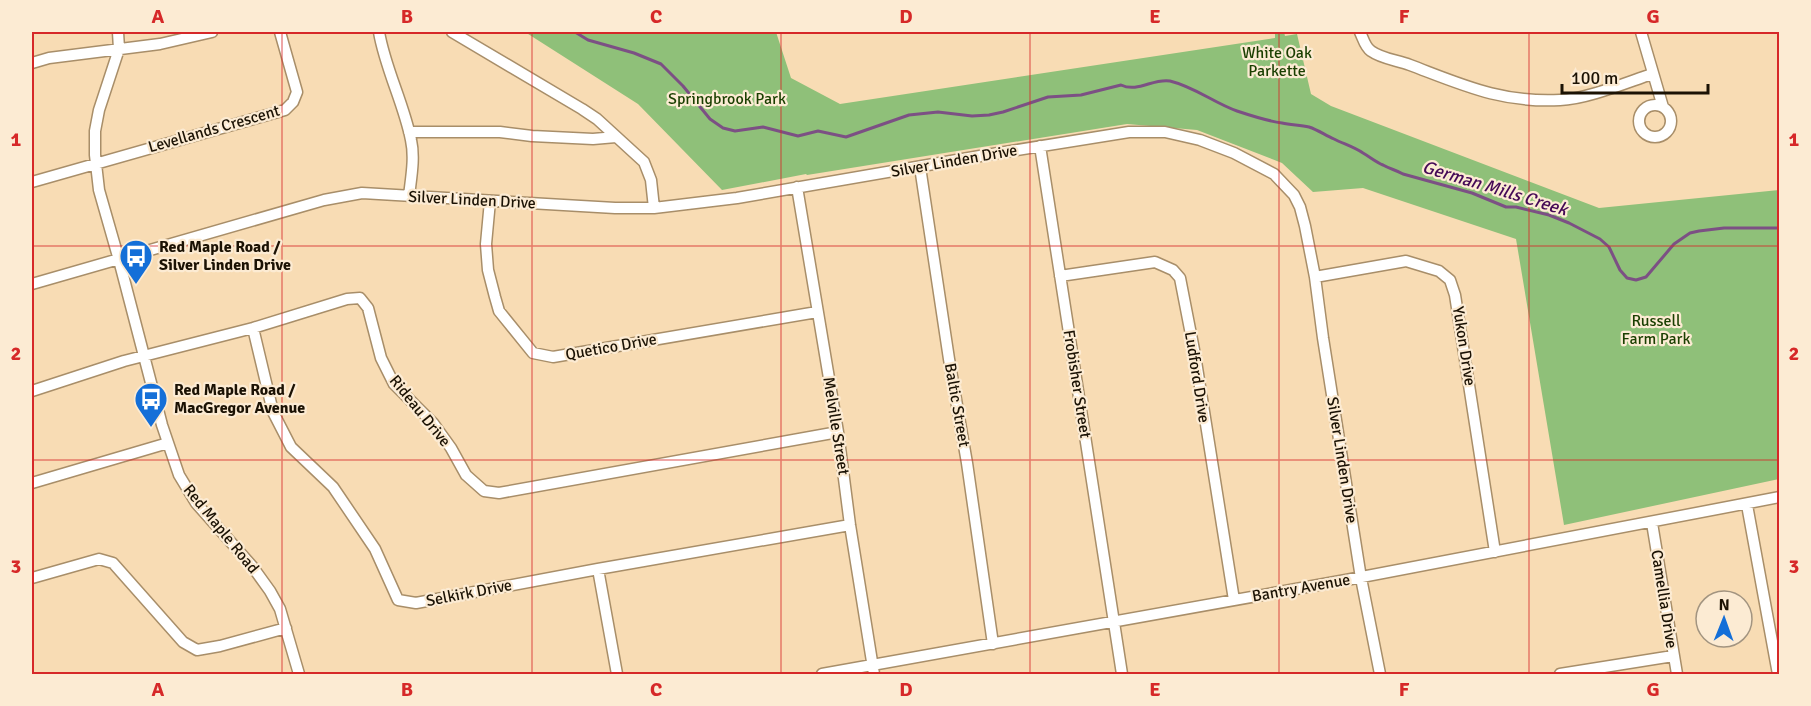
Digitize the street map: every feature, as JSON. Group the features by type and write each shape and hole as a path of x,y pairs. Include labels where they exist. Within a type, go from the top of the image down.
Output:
{"street":[{"name":"Red Maple Road","path":"118,32 118,49 95,130 99,190 168,443 179,475 196,503 252,566 270,591 280,609 299,675"},
{"path":"32,63 49,58 160,44 212,32"},
{"name":"Levellands Crescent","path":"96,163 285,110 293,102 297,93 280,32"},
{"path":"379,32 411,141 410,196"},
{"path":"452,32 597,118 644,162 653,191 654,208"},
{"path":"1360,32 1369,50 1378,56 1399,61 1485,93 1510,98 1563,100 1652,74"},
{"path":"1641,32 1662,107"},
{"path":"409,132 500,132 593,139 616,137"},
{"name":"Silver Linden Drive","path":"32,284 324,200 362,193 615,208 654,208 737,198 1129,132 1165,132 1200,140 1261,166 1274,174 1294,195 1300,207 1315,277 1361,578 1380,675"},
{"name":"Frobisher Street","path":"1040,146 1122,675"},
{"path":"32,182 96,163"},
{"name":"Baltic Street","path":"920,166 993,644"},
{"name":"Melville Street","path":"797,187 838,432 873,670"},
{"name":"Quetico Drive","path":"490,201 486,244 488,270 499,311 534,353 553,357 817,312"},
{"name":"Yukon Drive","path":"1315,277 1406,261 1439,271 1450,280 1461,327 1495,552"},
{"name":"Ludford Drive","path":"1060,276 1155,262 1173,270 1180,278 1195,355 1234,600"},
{"name":"Rideau Drive","path":"32,391 144,356 253,328 347,299 360,298 368,308 381,358 394,384 433,423 451,448 466,475 484,491 499,493 838,432"},
{"name":"Selkirk Drive","path":"253,328 273,412 291,447 333,487 375,549 398,600 416,603 850,525"},
{"path":"32,483 168,443"},
{"name":"Bantry Avenue","path":"822,675 873,670 993,644 1361,578 1779,497"},
{"path":"1747,505 1778,675"},
{"name":"Camellia Drive","path":"1652,523 1677,675"},
{"path":"32,578 99,559 113,563 183,642 197,650 286,628"},
{"path":"597,569 617,675"},
{"path":"1560,675 1673,656"}],"green space":[{"path":"525,32 776,32 791,78 840,104 1275,38 1275,32 1284,32 1285,36 1297,34 1311,94 1331,106 1599,208 1779,190 1779,479 1564,525 1516,239 1363,188 1313,192 1282,163 1197,130 1127,124 806,174 722,190 638,104"}],"waterway":[{"name":"German Mills Creek","path":"575,32 588,40 634,53 661,64 710,119 723,128 735,131 763,127 798,136 818,131 846,137 909,115 938,112 972,116 989,115 1048,97 1081,95 1121,85 1133,87 1158,81 1170,81 1243,113 1271,121 1312,128 1403,174 1472,193 1506,207 1516,207 1549,215 1569,223 1600,239 1609,247 1620,270 1627,278 1636,280 1646,277 1674,244 1690,233 1724,228 1780,228"}],"place":[{"name":"Red Maple Road / Silver Linden Drive","path":"136,285"},
{"name":"Red Maple Road / MacGregor Avenue","path":"151,428"}],"park label":[{"name":"White Oak Parkette","path":"1277,62"},
{"name":"Springbrook Park","path":"727,99"},
{"name":"Russell Farm Park","path":"1656,330"}]}
